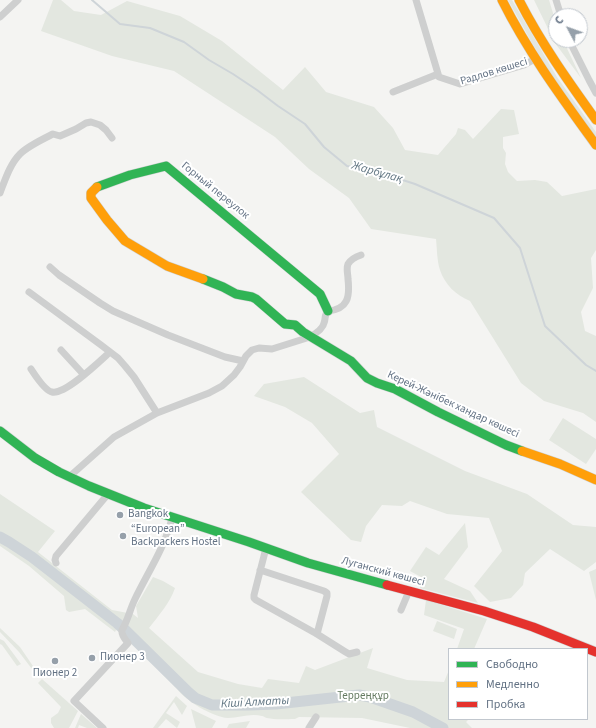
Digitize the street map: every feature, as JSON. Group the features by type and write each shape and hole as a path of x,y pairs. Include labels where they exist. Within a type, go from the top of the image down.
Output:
{"street":[{"path":"0,17 18,0"},
{"path":"393,92 438,74 416,0"},
{"path":"502,0 535,59 596,145"},
{"path":"519,0 547,50 596,120"},
{"path":"573,48 596,93"},
{"name":"Радлов көшесі","path":"438,74 439,77 460,84 524,65 535,59"},
{"path":"0,193 8,172 20,154 53,134 60,136 91,122 100,125 112,138"},
{"name":"Горный переулок","path":"310,337 295,325 285,324 261,303 252,298 236,294 222,287 167,266 125,241 91,198 91,193 98,186 130,175 166,166 320,294 328,311"},
{"path":"69,477 114,437 157,413 209,393 222,386 234,375 246,356 252,350 259,348 272,349 310,337 314,334 324,324 326,313 328,311 342,307 344,304 348,295 349,287 347,268 353,258 360,255"},
{"path":"50,267 100,304 113,311 168,335 225,357 243,361"},
{"path":"29,292 110,352 125,366 134,376 157,413"},
{"name":"Керей-Жәнібек хандар көшесі","path":"310,337 351,361 367,378 377,384 405,394 506,445 560,464 596,480"},
{"path":"61,350 84,375"},
{"path":"31,369 46,389 51,392 57,392 68,387 84,375 110,352"},
{"name":"Луганский көшесі","path":"0,431 35,458 69,477 144,508 308,563 409,592 484,611 532,627 585,648"},
{"path":"56,563 54,560 56,556 108,494"},
{"path":"103,728 74,701 128,643 121,631 130,615 135,599 163,545 172,518"},
{"path":"266,548 254,598 317,634 344,652 350,654 357,652"},
{"path":"260,570 327,593 317,634"},
{"path":"401,610 409,592"},
{"path":"309,728 316,717"}],"green space":[{"path":"53,0 61,0 74,11 101,15 127,1 180,16 222,41 283,90 305,67 326,92 374,107 393,128 405,150 438,155 456,134 458,128 465,130 473,139 501,109 514,110 519,134 503,137 503,148 506,153 505,164 508,172 517,181 535,180 547,182 562,196 596,189 596,250 591,258 593,288 581,312 585,331 596,336 596,422 583,413 544,401 521,383 470,301 456,293 448,285 442,275 439,266 436,239 371,229 349,198 309,169 275,137 174,71 112,56 41,31"},
{"path":"508,0 512,0 557,77 596,132 596,140 554,79"},
{"path":"534,0 549,0 551,8 548,8 548,29"},
{"path":"559,48 567,48 581,78"},
{"path":"304,377 360,413 374,410 377,427 465,471 527,494 573,525 596,527 596,562 584,571 550,549 525,573 523,585 511,598 490,602 474,586 502,551 489,518 447,514 410,501 402,506 382,505 366,526 361,542 351,540 301,492 339,454 312,423 285,407 254,396 264,384"},
{"path":"563,418 596,439 596,449 586,464 549,440"},
{"name":"Терреңқұр","path":"0,494 55,531 38,552 112,610 133,614 138,618 136,606 153,577 175,588 167,604 149,628 198,672 238,684 262,688 268,679 299,683 306,666 315,670 373,648 367,668 407,680 444,682 448,672 448,720 468,720 466,722 472,728 410,728 362,718 299,717 295,719 270,719 258,715 228,718 215,715 193,703 181,694 132,642 116,630 115,632 85,609 69,612 66,610 64,596 29,566 0,546"},
{"path":"465,523 468,547 444,579 470,591 478,603 420,588 421,577 410,571 426,547 439,555"},
{"path":"596,569 596,600 589,572"},
{"path":"426,600 487,619 474,648 457,648 464,629 424,615"},
{"path":"437,621 457,629 454,639 433,631"},
{"path":"0,628 20,647 37,672 35,673 19,652 0,632"},
{"path":"0,639 4,641 21,664 17,666 0,644"},
{"path":"42,679 78,711 69,728 54,728 51,723 51,718 58,713 61,707 38,683"},
{"path":"176,696 187,706 182,715 174,702 166,713 180,722 177,728 166,719 158,728 153,728"},
{"path":"191,709 216,721 212,728 196,728"},
{"path":"81,714 97,728 87,728 79,725 78,728 75,728"},
{"path":"250,721 246,728 227,728 229,724"}],"waterway":[{"name":"Жарбұлақ","path":"92,0 120,24 150,28 184,42 209,60 257,90 305,124 324,147 347,166 378,172 415,184 494,218 520,248 545,326 586,365 596,371"},
{"name":"Кіші Алматы","path":"0,537 32,557 117,623 195,698 212,705 249,705 276,704 359,695 370,697 413,712 443,728"}],"traffic: fast":[{"path":"97,187 130,175 166,166 320,294 328,311"},
{"path":"203,279 236,294 256,299 285,324 295,325 303,332 351,361 367,378 395,389 438,412 506,445 522,451"},
{"path":"0,431 35,458 59,472 144,508 308,563 387,585"}],"traffic: slow":[{"path":"502,0 534,56 596,145"},
{"path":"519,0 546,47 596,120"},
{"path":"97,187 91,193 91,198 125,241 167,266 203,279"},
{"path":"522,451 560,464 596,480"}],"traffic: jam":[{"path":"387,585 484,611 533,627 586,648"},
{"path":"588,649 596,652"}],"place":[{"name":"Bangkok","path":"120,515"},
{"name":"“European” Backpackers Hostel","path":"123,536"},
{"name":"Пионер 3","path":"92,658"},
{"name":"Пионер 2","path":"55,661"}]}
